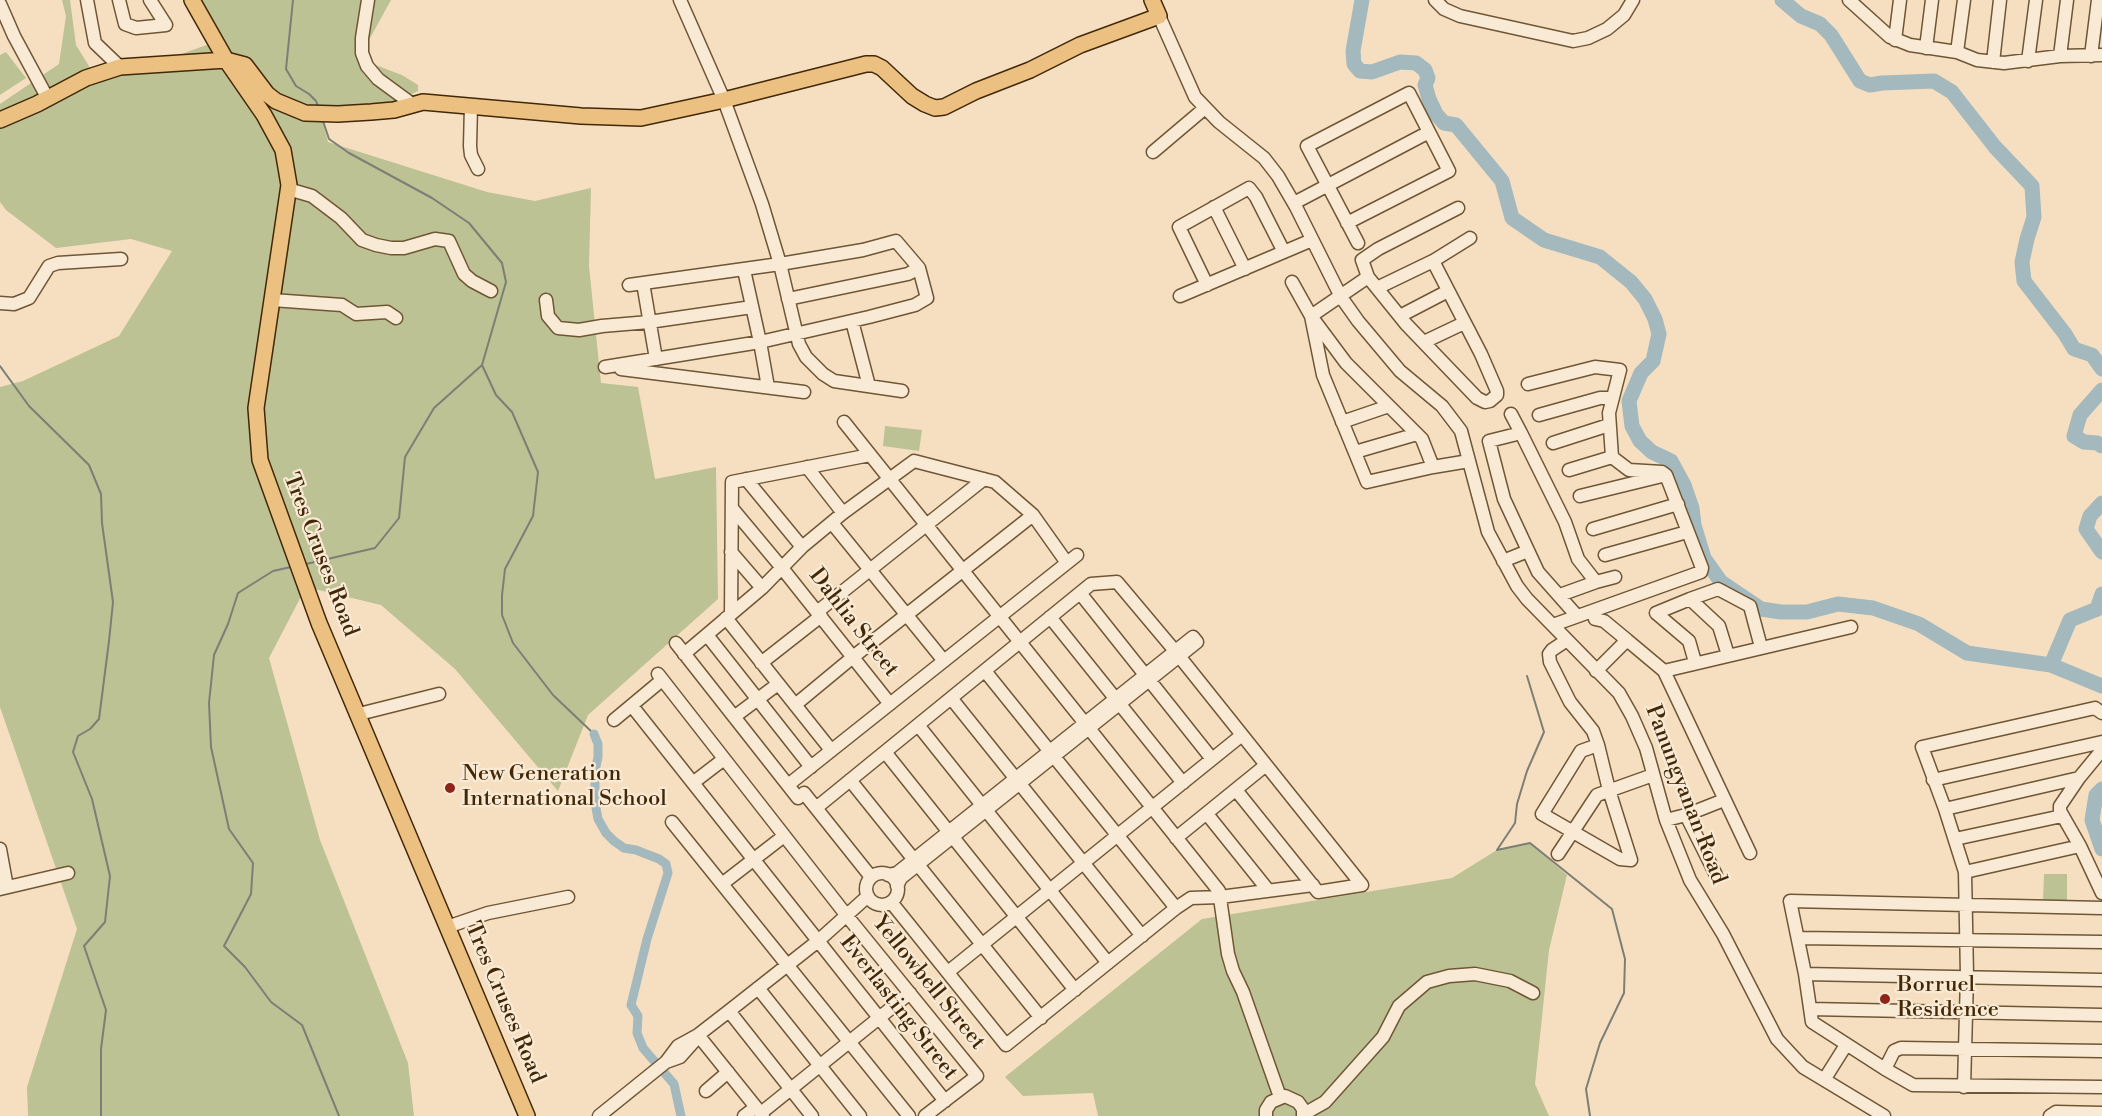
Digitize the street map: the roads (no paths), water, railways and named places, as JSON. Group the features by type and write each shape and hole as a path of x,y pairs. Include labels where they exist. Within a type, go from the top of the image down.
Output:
{"main road":[{"name":"Tres Cruses Road","path":"192,0 226,60 260,108 283,150 288,189 256,408 260,460 319,623 527,1116"},
{"name":"Panungyanan Road","path":"1152,0 1159,16"},
{"path":"0,120 48,99 86,78 120,67 226,60 245,65 267,94 276,101 305,113 338,114 394,110 423,102 580,116 641,118 724,100 866,64 874,64 882,68 912,96 935,108 944,107 1030,70 1080,45 1159,16"}],"street":[{"path":"87,0 95,43 120,67"},
{"path":"119,0 125,24 136,28 166,25 150,0"},
{"path":"368,0 362,38 362,53 367,66 378,79 412,104"},
{"path":"680,0 724,100 762,204 780,264 796,334 806,357 823,374 834,381 902,391"},
{"path":"1434,0 1444,9 1460,16 1573,40 1588,39 1607,29 1624,15 1633,0"},
{"path":"1849,0 1895,40 1926,48 1957,52 1971,58 2011,63 2060,56 2097,55 2098,0"},
{"path":"1865,15 1867,0"},
{"path":"1895,40 1900,0"},
{"path":"1926,48 1932,0"},
{"path":"1957,52 1964,0"},
{"path":"1992,62 2000,0"},
{"path":"2028,61 2036,0"},
{"path":"2060,56 2067,0"},
{"path":"0,4 14,36 48,99"},
{"name":"Panungyanan Road","path":"1159,16 1195,97 1219,122 1264,158 1278,176 1341,297 1358,321 1400,371 1442,406 1461,431 1488,532 1503,561 1517,586 1619,693 1646,748 1666,820 1690,880 1723,934 1778,1038 1803,1067 1884,1116"},
{"path":"1347,223 1449,171 1409,93 1307,146 1328,185 1347,223 1358,243"},
{"path":"471,106 470,146 471,155 478,169"},
{"path":"1153,152 1205,108"},
{"path":"1294,203 1429,132"},
{"path":"1207,285 1179,227 1249,188 1256,197 1284,252"},
{"path":"288,189 312,196 341,218 362,240 376,245 404,248 435,239 449,241 464,274 471,281 491,291"},
{"path":"1214,207 1245,269"},
{"path":"1432,261 1497,391 1497,395 1490,401 1485,402 1477,398 1400,316 1368,277 1362,260 1378,249 1458,208"},
{"path":"1377,288 1432,261 1470,238"},
{"path":"1180,297 1312,240"},
{"path":"629,285 744,270 863,250 897,241 920,268 927,298 915,305 760,342 605,367 804,392"},
{"path":"0,303 14,304 29,298 49,266 58,263 120,259"},
{"path":"788,299 908,274 920,268"},
{"path":"744,270 768,387"},
{"path":"1311,315 1368,277"},
{"path":"1292,282 1311,315 1346,363 1422,439 1433,466"},
{"path":"642,283 656,359"},
{"path":"1400,316 1448,291"},
{"path":"272,300 342,305 356,314 387,312 396,318"},
{"path":"546,300 548,316 558,328 579,330 752,307"},
{"path":"1311,315 1323,375 1367,482 1433,466 1469,461"},
{"path":"852,321 869,386"},
{"path":"1424,342 1464,323"},
{"path":"1528,384 1595,367 1620,370 1609,413 1612,457 1629,470 1662,472 1666,475 1702,568 1701,572 1553,625"},
{"path":"1539,415 1600,399 1613,398"},
{"path":"1342,422 1389,406"},
{"path":"1511,414 1565,522 1578,559 1596,582"},
{"path":"844,422 1219,891 1228,954 1233,971 1243,992 1280,1097"},
{"path":"1553,443 1609,425"},
{"path":"1521,433 1489,441 1504,498 1538,572 1577,616"},
{"path":"1355,452 1417,434"},
{"path":"831,750 761,663 729,616 732,482 870,454"},
{"path":"1569,470 1612,457"},
{"path":"684,654 762,588 802,547 843,513 915,461 995,482 1033,515 1072,559 788,785"},
{"path":"807,467 843,513"},
{"path":"1580,496 1666,475"},
{"path":"746,479 802,547"},
{"path":"761,663 984,479"},
{"path":"1593,529 1678,504"},
{"name":"Dahlia Street","path":"732,508 890,704"},
{"path":"795,705 1033,515"},
{"path":"832,523 944,661"},
{"path":"1605,555 1687,532"},
{"path":"1503,561 1528,551"},
{"path":"731,552 762,588"},
{"path":"1560,595 1615,576"},
{"path":"816,808 1091,584 1117,582 1362,885 1318,892 1236,789"},
{"path":"1695,662 1689,642 1656,613 1718,590 1750,606 1761,647"},
{"path":"1080,593 1212,759"},
{"path":"1690,599 1719,626 1728,655"},
{"path":"1050,617 1183,783"},
{"path":"1595,619 1604,621 1664,671 1750,853"},
{"path":"1664,671 1851,627"},
{"path":"706,635 811,767"},
{"path":"1567,640 1552,650 1549,654 1550,662 1570,702 1593,731 1598,745 1631,860 1620,859 1542,814 1581,752 1598,745"},
{"path":"1596,671 1627,640"},
{"path":"676,643 788,785 816,808 871,877"},
{"path":"870,900 867,884 871,877 897,873 916,862 1177,654"},
{"path":"985,671 1176,908"},
{"name":"Yellowbell Street","path":"632,706 660,677 847,916 977,1077 945,1101"},
{"path":"734,717 778,684"},
{"path":"359,714 439,694"},
{"path":"951,698 1142,936"},
{"path":"614,720 632,706"},
{"name":"Everlasting Street","path":"632,706 945,1101"},
{"path":"1964,1087 1967,905 1965,872 1922,747 2095,708 2102,713"},
{"path":"918,725 1108,963"},
{"path":"948,972 1242,735"},
{"path":"1933,780 2102,742"},
{"path":"2102,750 2079,778 2061,806 2062,816 2080,846 2102,893"},
{"path":"885,752 1075,990"},
{"path":"694,782 724,759"},
{"path":"1176,838 1266,765"},
{"path":"1558,854 1598,795 1653,775"},
{"path":"1945,809 2079,778"},
{"path":"850,780 1041,1018"},
{"path":"1666,820 1724,800"},
{"path":"1207,814 1268,890"},
{"path":"1686,815 1716,875"},
{"path":"1955,839 2062,816"},
{"path":"672,822 909,1116"},
{"path":"722,884 784,836"},
{"path":"1965,872 2080,846"},
{"path":"0,849 4,888 68,873"},
{"path":"870,900 884,905 891,902 896,895 901,878 916,862"},
{"path":"888,875 894,879 897,886"},
{"path":"891,902 1006,1046 1191,898 1220,897 1313,885"},
{"path":"447,927 488,913 568,897"},
{"path":"600,1116 666,1062 678,1046 698,1035 870,900"},
{"path":"2102,908 1790,901 1812,1022 1885,1069 1913,1085 2102,1087"},
{"path":"1798,938 2102,942"},
{"path":"1266,1116 1268,1106 1280,1097 1290,1097 1298,1102 1303,1115 1325,1102 1383,1037 1399,1006 1427,982 1449,976 1476,974 1510,981 1533,993"},
{"path":"1805,974 2102,980"},
{"path":"758,988 860,1116"},
{"path":"744,1116 760,1112 790,1090 910,993"},
{"path":"1810,1009 2102,1015"},
{"path":"729,1011 812,1116"},
{"path":"698,1035 760,1112"},
{"path":"1824,1080 1846,1045"},
{"path":"1885,1069 1894,1051 1900,1048 2102,1051"},
{"path":"706,1090 728,1072"},
{"path":"925,1116 945,1101"},
{"path":"2050,1116 2056,1112 2102,1113"}],"waterway":[{"path":"293,0 286,69 296,86 309,94 318,106"},
{"path":"1362,0 1353,51 1354,64 1360,71 1372,72 1400,62 1416,63 1425,70 1428,78 1425,85 1436,114 1444,123 1456,125 1502,181 1512,218 1544,240 1600,257 1631,282 1645,299 1655,319 1659,334 1653,361 1641,373 1629,401 1632,426 1640,441 1652,452 1671,461 1684,485 1692,508 1694,525 1704,558 1721,582 1761,609 1807,612 1838,604 1873,608 1919,624 1967,653 2051,665 2102,686"},
{"path":"1782,0 1801,16 1820,24 1831,35 1860,81 1870,85 1934,81 1952,92 1995,147 2032,186 2034,217 2022,262 2024,281 2074,349 2092,355 2102,369"},
{"path":"323,121 329,139 349,153 432,198 469,223 502,263 506,282 482,365 496,395 512,412 538,472 533,516 505,569 502,615 513,643 553,695 594,734"},
{"path":"306,564 375,548 399,518 405,457 434,408 482,365"},
{"path":"0,366 29,406 89,465 101,494 102,523 113,602 109,641 99,719 90,729 78,736 73,752 92,799 110,876 105,922 84,946 106,1010 101,1049 101,1116"},
{"path":"2102,390 2080,415 2074,436 2084,442 2097,443 2102,446"},
{"path":"2102,503 2090,516 2086,529 2102,552"},
{"path":"291,567 273,571 238,593 228,624 214,655 209,703 211,747 229,829 253,863 251,894 224,946 245,967 271,1002 302,1025 339,1116"},
{"path":"2051,665 2070,620 2097,609 2102,594"},
{"path":"1497,850 1515,823 1517,804 1527,771 1544,732 1527,676"},
{"path":"594,734 598,744 595,771 595,802 598,819 606,833 624,848 636,850 666,864 668,873 647,939 631,1005 638,1016 637,1033 643,1048 674,1084 681,1116"},
{"path":"2102,789 2096,795 2092,820 2102,849"},
{"path":"1497,850 1530,843 1612,909 1625,959 1624,993 1600,1043 1586,1089 1590,1116"}],"place":[{"name":"New Generation International School","path":"450,788"},
{"name":"Borruel Residence","path":"1885,999"}]}
